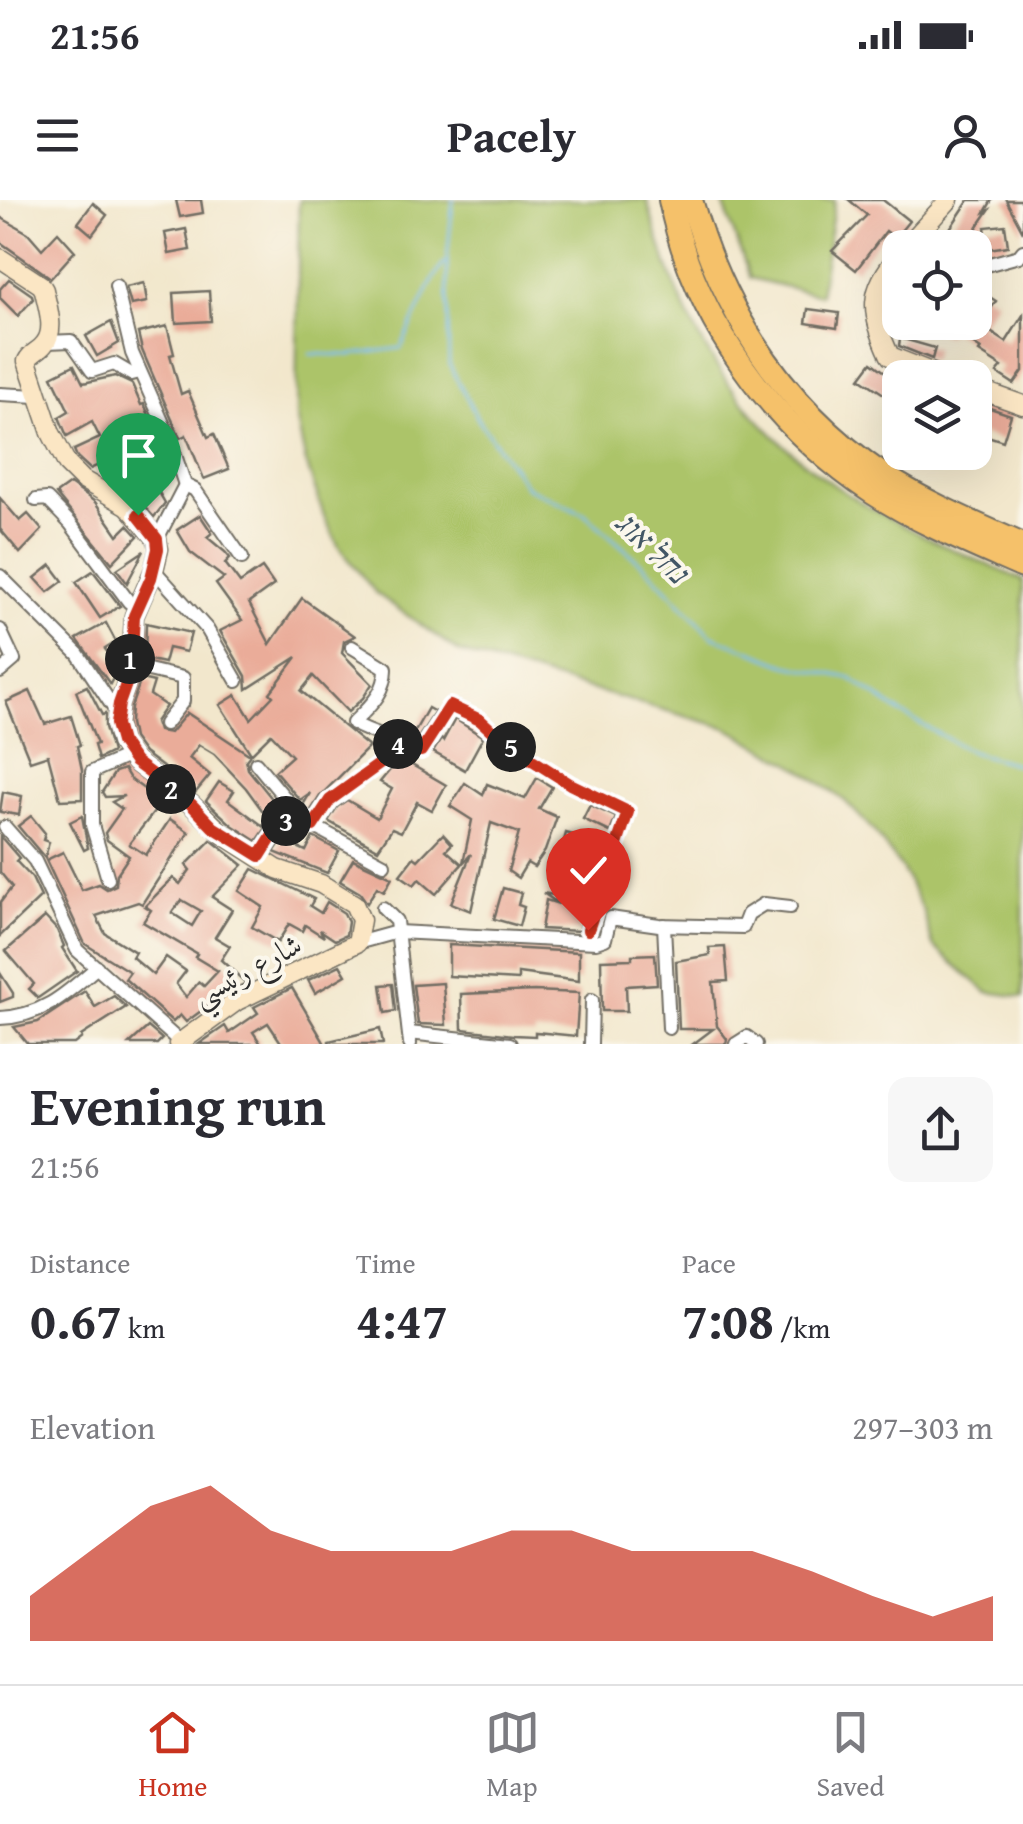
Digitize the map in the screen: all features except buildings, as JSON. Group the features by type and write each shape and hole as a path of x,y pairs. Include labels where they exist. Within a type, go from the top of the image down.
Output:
{"highway":[{"path":"670,200 694,275 722,335 766,398 799,434 875,494 921,520 1023,566"},
{"path":"691,200 712,266 731,307 775,376 796,399 869,466 1023,546"}],"street":[{"path":"922,230 949,200"},
{"path":"992,263 1019,256 1023,251"},
{"path":"0,258 44,290 50,333 47,342"},
{"path":"882,276 874,294 880,333 890,356 900,360"},
{"path":"116,286 139,372 169,437 184,485 157,539 154,570 132,629 131,666 118,715 121,742 130,755 213,827 278,869 321,884 354,904 361,920 351,946"},
{"path":"874,294 882,291"},
{"path":"139,372 131,374 114,364 92,371 70,341 47,342 32,352 27,361 50,432 76,474 128,506 157,539"},
{"path":"0,394 37,396"},
{"path":"992,394 1023,405"},
{"path":"184,485 195,490 242,558"},
{"path":"36,500 47,499 130,602 138,606"},
{"path":"154,570 207,629 237,680"},
{"path":"0,576 78,654 118,715"},
{"path":"0,630 14,660 0,672"},
{"path":"352,647 386,668 386,683 353,723 369,732 401,739 421,751 450,706 480,720 504,742 570,784 628,812 595,904 589,941"},
{"path":"131,666 183,678 184,701 166,724"},
{"path":"313,826 330,800 388,758 401,739"},
{"path":"108,880 92,825 92,772 130,755"},
{"path":"256,763 313,826 384,864"},
{"path":"260,856 280,824 297,812"},
{"path":"5,827 34,860 77,950 179,1043"},
{"path":"351,946 397,932 589,941 605,939 610,918 664,925 744,927 748,914 764,904 790,907"},
{"path":"383,908 394,916 409,1038 510,1044"},
{"path":"664,925 669,1028"},
{"name":"شارع رئيسي","path":"179,1043 237,1001 351,946"},
{"path":"0,1018 38,1012 55,1003 97,967"},
{"path":"590,1044 592,1000"},
{"path":"736,1044 747,1037 756,1044"}],"green space":[{"path":"299,200 647,200 680,298 702,342 727,382 757,418 791,452 877,512 1023,580 1023,997 987,992 933,946 923,911 902,869 873,830 845,801 801,769 727,728 459,652 376,593 339,547 324,516 296,416"},
{"path":"722,200 835,200 820,295 750,278"}],"waterway":[{"name":"נחל אוג","path":"453,200 447,259 449,364 479,421 527,487 585,514 649,570 712,636 787,665 850,678 901,713 971,752 1023,766"},
{"path":"310,354 350,355 401,348 445,262"}],"route":[{"path":"138,515 157,539 158,549 151,578 134,616 131,670 116,724 121,742 135,762 191,804 213,827 260,856 280,824 297,812 313,826 330,800 388,758 401,739 421,751 450,706 480,720 534,763 628,812 588,930"}]}
